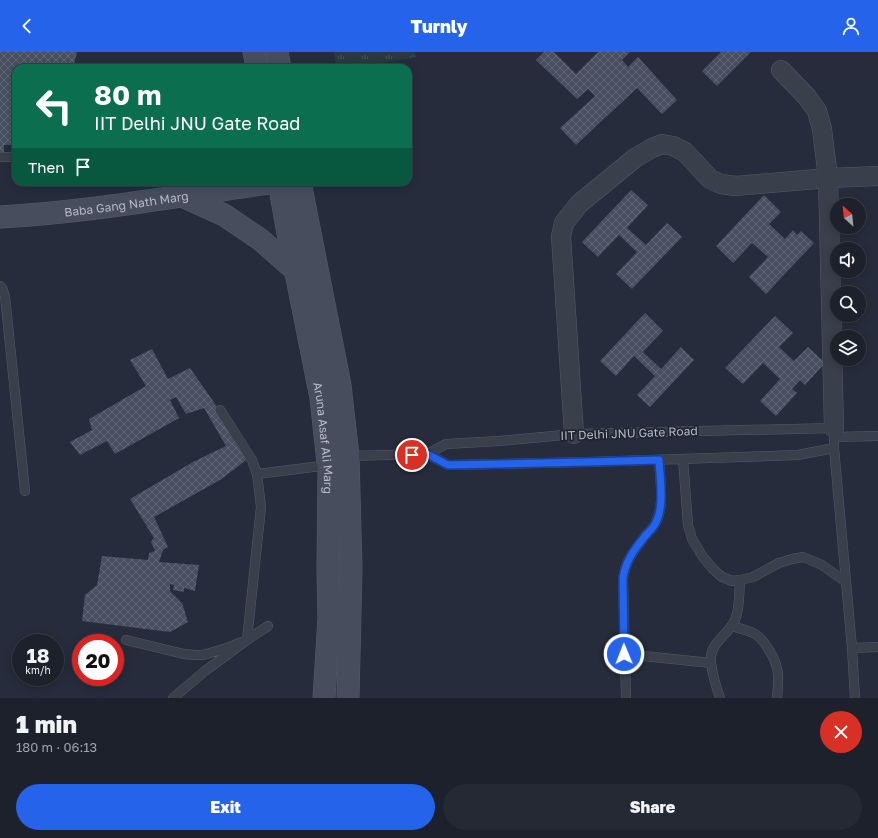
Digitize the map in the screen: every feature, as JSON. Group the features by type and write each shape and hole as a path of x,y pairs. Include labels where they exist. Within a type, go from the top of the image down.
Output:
{"main road":[{"path":"254,52 256,64"},
{"path":"277,52 279,64"},
{"name":"Baba Gang Nath Marg","path":"0,205 43,202 169,186"},
{"name":"Baba Gang Nath Marg","path":"0,217 44,214 123,205 248,186"},
{"name":"Aruna Asaf Ali Marg","path":"280,186 321,398 329,472 329,618 324,698"},
{"name":"Aruna Asaf Ali Marg","path":"301,186 340,385 348,456 351,569 348,698"},
{"path":"182,196 224,215 261,240 296,271"}],"street":[{"path":"781,70 807,97 817,111 822,129 828,178 834,433"},
{"path":"574,434 561,236 564,224 579,204 635,158 662,144 673,146 685,152 710,179 721,184 734,186 828,178 878,176"}],"lane":[{"path":"0,157 12,157"},
{"path":"0,286 5,296 26,491"},
{"path":"220,410 252,460 257,474 261,507 247,640"},
{"path":"834,433 855,698"},
{"name":"IIT Delhi JNU Gate Road","path":"348,456 427,454 446,444 574,434 834,433 878,436"},
{"name":"IIT Delhi JNU Gate Road","path":"427,454 448,465 798,455 834,448"},
{"path":"683,459 688,525 692,539 703,557 722,577 732,580 740,580 753,577 779,563 803,557 822,565 846,582"},
{"path":"626,698 623,578 629,557 655,524 659,512 661,502 659,460"},
{"path":"257,474 328,465"},
{"path":"720,698 712,672 710,658 712,651 734,621 738,608 740,580"},
{"path":"173,698 247,640 268,626"},
{"path":"731,626 755,634 764,641 775,659 778,671 777,698"},
{"path":"126,640 184,654 203,655 247,640"},
{"path":"852,648 878,647"},
{"path":"624,654 711,663"}],"green space":[{"path":"334,52 415,52 416,57 377,64 336,64"}],"building":[{"path":"0,52 77,52 74,64 12,64 12,145 4,145 4,153 0,153"},
{"path":"544,52 554,52 576,74 598,52 630,52 622,60 628,67 638,57 677,100 662,114 637,88 576,145 560,128 595,96 588,89 577,99 536,60"},
{"path":"721,52 751,52 717,86 702,71"},
{"path":"631,190 648,205 627,228 646,245 667,223 682,237 632,289 616,274 637,252 619,235 598,257 582,242"},
{"path":"764,195 781,212 769,224 785,239 793,230 797,235 801,231 814,243 766,294 749,277 768,257 752,243 733,263 716,246"},
{"path":"645,313 663,331 643,352 661,369 681,347 694,360 650,407 637,395 655,376 634,356 616,376 600,361"},
{"path":"775,316 793,333 779,347 794,361 808,347 825,363 805,385 800,380 792,389 797,393 776,416 760,401 780,379 763,363 743,384 725,368"},
{"path":"152,349 168,379 190,368 249,458 220,480 154,517 168,547 163,550 159,562 199,565 195,591 184,588 184,592 173,590 174,585 170,584 170,591 182,603 188,622 170,632 82,621 85,595 97,585 102,556 148,560 149,553 155,551 151,542 154,538 130,499 193,462 226,446 204,408 186,414 176,397 170,400 179,418 115,454 107,441 80,455 70,442 92,430 89,419 146,386 130,360"}],"route":[{"path":"412,455 427,454 448,465 659,460 661,502 659,512 655,524 629,557 623,578 624,654"}]}
